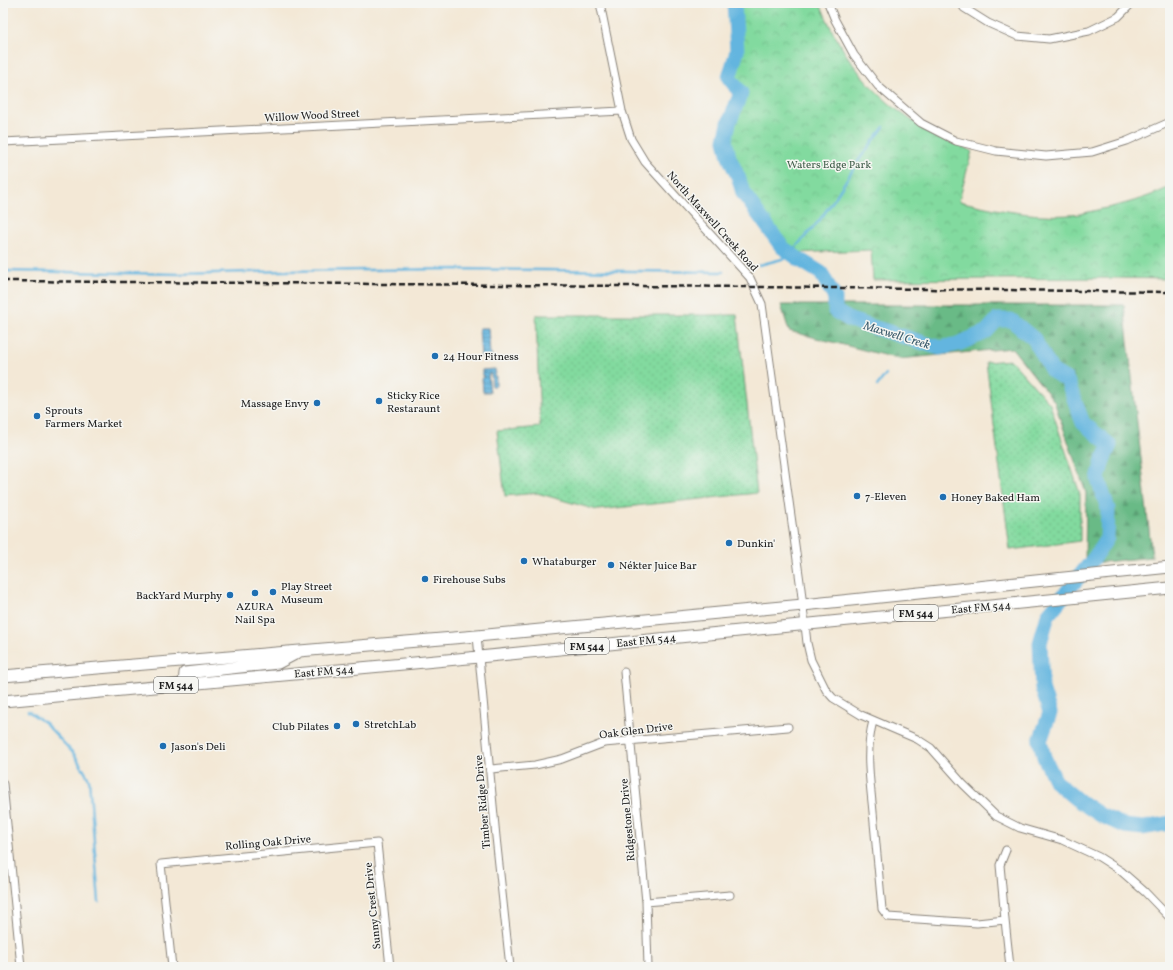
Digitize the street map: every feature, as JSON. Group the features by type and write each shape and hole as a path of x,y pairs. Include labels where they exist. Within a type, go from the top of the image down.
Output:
{"main road":[{"name":"East FM 544","path":"3,676 477,636 1047,578 1170,567"},
{"name":"East FM 544","path":"3,700 479,657 1170,588"},
{"path":"184,684 184,673 278,663 301,651"}],"street":[{"name":"North Maxwell Creek Road","path":"600,3 622,111 631,139 645,162 750,278 763,309 807,643 811,660 826,690 833,698 845,707 873,721 917,739 931,748 963,784 996,816 1020,828 1062,840 1099,857 1120,871 1145,892 1170,918"},
{"path":"828,3 835,20 854,55 878,86 921,123 956,141 996,151 1046,156 1092,152 1127,142 1170,122"},
{"path":"961,3 964,8 1017,36 1049,39 1089,31 1118,17 1132,3"},
{"name":"Willow Wood Street","path":"3,142 622,111"},
{"name":"Timber Ridge Drive","path":"477,636 510,967"},
{"name":"Ridgestone Drive","path":"624,672 646,902 648,967"},
{"path":"873,721 869,737 869,762 882,909 888,917 977,922 1005,920"},
{"name":"Oak Glen Drive","path":"491,769 534,765 562,759 604,743 788,726"},
{"path":"3,784 21,967"},
{"name":"Rolling Oak Drive","path":"172,967 161,864 377,843"},
{"name":"Sunny Crest Drive","path":"377,843 390,967"},
{"path":"1006,850 1000,865 1010,967"},
{"path":"646,902 730,895"}],"green space":[{"name":"Waters Edge Park","path":"734,3 820,3 832,29 846,53 861,75 879,94 899,111 921,126 945,140 972,151 959,201 1019,213 1050,215 1082,214 1144,198 1170,187 1170,279 873,280 871,250 790,253 782,247 743,193 739,179 729,157 725,140 729,123 741,93 729,78 737,51"},
{"path":"781,305 1124,305 1152,557 1085,564 1086,493 1054,401 1012,348 899,359 789,331"},
{"path":"536,315 737,315 757,493 597,510 537,493 505,496 497,431 540,427"},
{"path":"1011,360 1050,404 1080,494 1080,541 1010,550 986,362"}],"water":[{"path":"479,328 488,328 490,354 492,356 481,357"},
{"path":"495,369 496,374 494,374 494,376 496,376 496,386 492,386 491,374 488,374 490,392 483,392 482,377 484,377 484,375 482,375 482,370"}],"waterway":[{"name":"Maxwell Creek","path":"734,3 737,51 729,78 741,93 729,123 725,140 729,157 739,179 743,193 782,247 821,273 835,298 835,311 850,320 940,348 958,344 986,332 997,320 1011,320 1034,339 1052,371 1067,380 1083,423 1110,445 1103,460 1098,479 1108,509 1107,538 1095,557 1048,615 1040,643 1042,688 1050,713 1040,741 1044,757 1056,782 1076,799 1102,816 1125,826 1143,828 1170,823"},
{"path":"759,265 794,256 795,248 819,221 861,157 884,127"},
{"path":"3,271 179,274 454,269 723,272"},
{"path":"877,386 886,374"},
{"path":"28,711 45,723 74,754 89,779 99,902"}],"railway":[{"path":"3,281 1170,292"}],"place":[{"name":"24 Hour Fitness","path":"435,356"},
{"name":"Sticky Rice Restaraunt","path":"379,401"},
{"name":"Massage Envy","path":"317,403"},
{"name":"Sprouts Farmers Market","path":"37,416"},
{"name":"7-Eleven","path":"857,496"},
{"name":"Honey Baked Ham","path":"943,497"},
{"name":"Dunkin'","path":"729,543"},
{"name":"Whataburger","path":"524,561"},
{"name":"Nékter Juice Bar","path":"611,565"},
{"name":"Firehouse Subs","path":"425,579"},
{"name":"Play Street Museum","path":"273,592"},
{"name":"AZURA Nail Spa","path":"255,593"},
{"name":"BackYard Murphy","path":"230,595"},
{"name":"StretchLab","path":"356,724"},
{"name":"Club Pilates","path":"337,726"},
{"name":"Jason's Deli","path":"163,746"}]}
